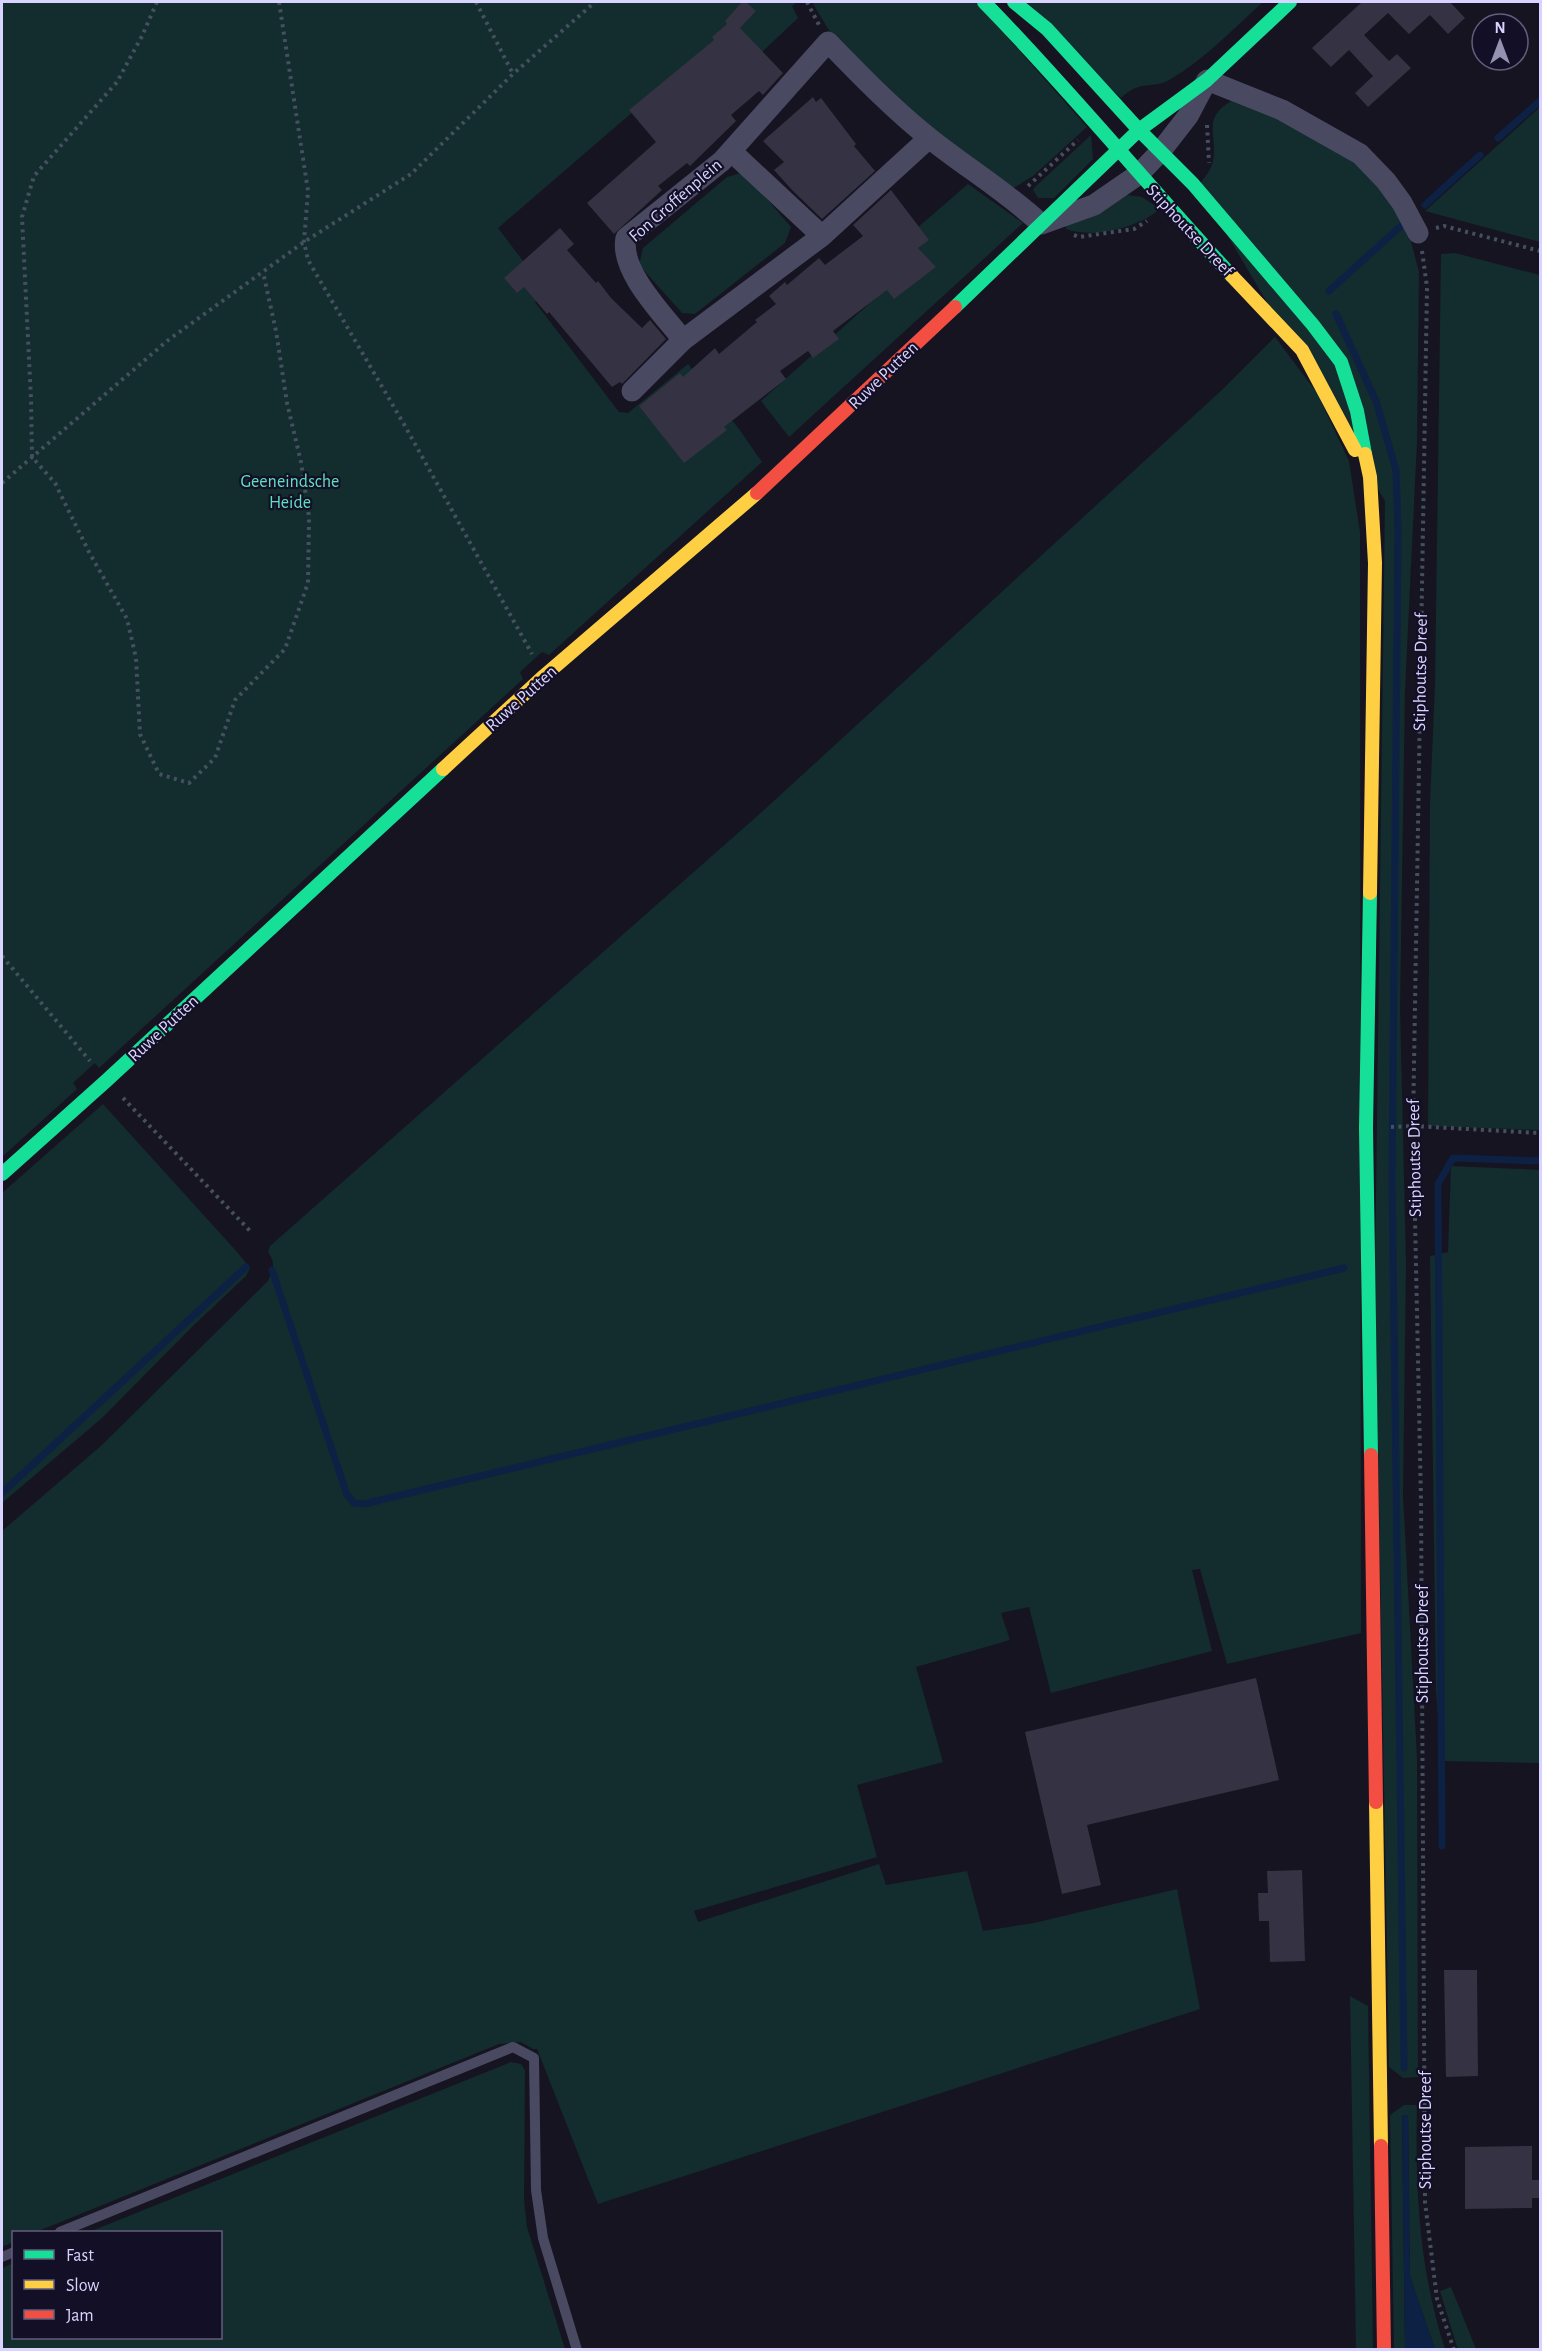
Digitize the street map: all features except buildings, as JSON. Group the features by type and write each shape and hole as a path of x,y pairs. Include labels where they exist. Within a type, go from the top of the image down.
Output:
{"main road":[{"name":"Stiphoutse Dreef","path":"984,2 1023,42 1139,174 1302,350 1370,477"},
{"name":"Stiphoutse Dreef","path":"1014,2 1047,29 1139,130 1192,184 1313,325 1341,362 1357,411 1370,477 1376,562 1366,1128 1384,2349"},
{"name":"Ruwe Putten","path":"2,1174 106,1081 544,676 776,477 1139,130 1207,80 1290,2"}],"street":[{"name":"Fon Groffenplein","path":"683,340 633,274 624,249 626,238 731,151 828,42 880,96 929,138"},
{"name":"Ruwe Putten","path":"1041,224 1094,205 1139,174 1160,152 1188,116 1207,80"},
{"path":"1207,80 1282,110 1360,154 1386,182 1402,204 1418,233"},
{"path":"632,392 683,340 822,236 929,138 1016,201 1041,224"},
{"name":"Fon Groffenplein","path":"731,151 822,236"}],"lane":[{"path":"62,2231 513,2047 534,2058 536,2190 543,2238 577,2349"}],"path":[{"path":"156,2 142,36 117,82 34,176 22,218 32,457 56,483 89,552 128,620 136,658 140,734 159,774 189,783 214,758 235,700 285,649 308,584 309,517 301,462 287,403 276,331 263,272"},
{"path":"279,2 308,191 304,242 308,260 405,426 544,676"},
{"path":"476,2 513,74"},
{"path":"2,483 167,341 304,242 411,174 513,74 595,2"},
{"path":"1418,233 1444,225 1540,250"},
{"name":"Stiphoutse Dreef","path":"1418,233 1427,287 1413,1126 1421,1524 1425,2202 1437,2299 1454,2349"},
{"path":"1366,1128 1413,1126 1540,1133"}],"green space":[{"name":"Geeneindsche Heide","path":"2,2 798,2 792,6 798,18 742,71 707,48 498,228 545,290 535,302 619,412 628,413 688,364 762,462 549,655 542,652 520,672 523,679 99,1068 95,1063 73,1083 77,1089 2,1157"},
{"path":"812,2 976,2 1087,127 1033,176 1012,189 965,158 840,49"},
{"path":"1021,2 1263,2 1219,43 1184,71 1164,82 1134,89 1121,98"},
{"path":"1231,101 1312,132 1371,173 1408,230 1419,272 1417,442 1405,690 1400,1008 1406,1263 1403,1496 1417,1758 1418,2077 1403,2078 1389,2067 1375,1275 1385,501 1198,186 1213,161 1213,121 1216,114"},
{"path":"1540,107 1540,242 1425,211"},
{"path":"1091,135 1093,159 1054,198 1038,198 1033,190 1036,186"},
{"path":"744,172 791,227 785,243 695,314 682,313 639,265 643,248 727,177"},
{"path":"968,184 1023,223 789,437 761,401 908,269 909,235"},
{"path":"1128,195 1142,197 1160,209 1140,222 1115,230 1089,233 1066,229 1066,225 1086,219"},
{"path":"1455,253 1540,275 1540,1130 1428,1126 1430,802 1435,685 1441,254"},
{"path":"1275,337 1317,393 1349,461 1360,532 1361,1633 1227,1664 1200,1569 1192,1570 1212,1651 1051,1693 1029,1607 1001,1613 1010,1640 916,1667 943,1762 857,1785 877,1857 694,1911 698,1922 879,1864 886,1885 967,1871 983,1931 1034,1923 1177,1889 1200,2009 598,2204 537,2049 521,2042 499,2044 38,2231 12,2231 12,2242 2,2247 2,1531 102,1445 268,1281 273,1266 268,1252 270,1246 764,810 1224,388"},
{"path":"103,1104 250,1268 246,1276 102,1418 2,1503 2,1193"},
{"path":"1451,1166 1540,1170 1540,1763 1441,1761 1436,1690 1430,1256 1448,1252"},
{"path":"1350,1996 1368,2006 1373,2349 1356,2349"},
{"path":"511,2062 521,2064 525,2070 524,2200 527,2227 565,2349 2,2349 2,2268 12,2263 12,2339 222,2339 222,2231 91,2231"},
{"path":"1404,2105 1417,2105 1420,2228 1429,2289 1445,2349 1435,2349 1410,2277 1408,2115 1402,2115 1405,2349 1394,2349 1390,2115"},
{"path":"1451,2287 1476,2349 1458,2349 1440,2291"}],"water":[{"path":"1402,2115 1408,2115 1410,2277 1435,2349 1405,2349"}],"waterway":[{"path":"1498,138 1540,101"},
{"path":"1425,205 1480,155"},
{"path":"1329,291 1402,225"},
{"path":"1336,314 1376,401 1396,470 1398,529 1392,1178 1404,2068"},
{"path":"1442,1846 1438,1184 1453,1158 1540,1161"},
{"path":"2,1493 246,1267"},
{"path":"272,1270 347,1495 354,1503 364,1504 1344,1268"}],"traffic: fast":[{"path":"984,2 1232,276"},
{"path":"1014,2 1047,29 1139,130 1193,184 1313,325 1341,362 1357,411 1365,454"},
{"path":"955,307 1139,130 1207,80 1290,2"},
{"path":"2,1174 106,1081 443,769"},
{"path":"1370,893 1366,1128 1371,1455"}],"traffic: slow":[{"path":"1232,276 1302,350 1355,450"},
{"path":"1365,454 1370,477 1375,563 1370,893"},
{"path":"443,769 544,676 757,493"},
{"path":"1376,1802 1381,2146"}],"traffic: jam":[{"path":"757,493 955,307"},
{"path":"1371,1455 1376,1802"},
{"path":"1381,2146 1384,2350"}]}
